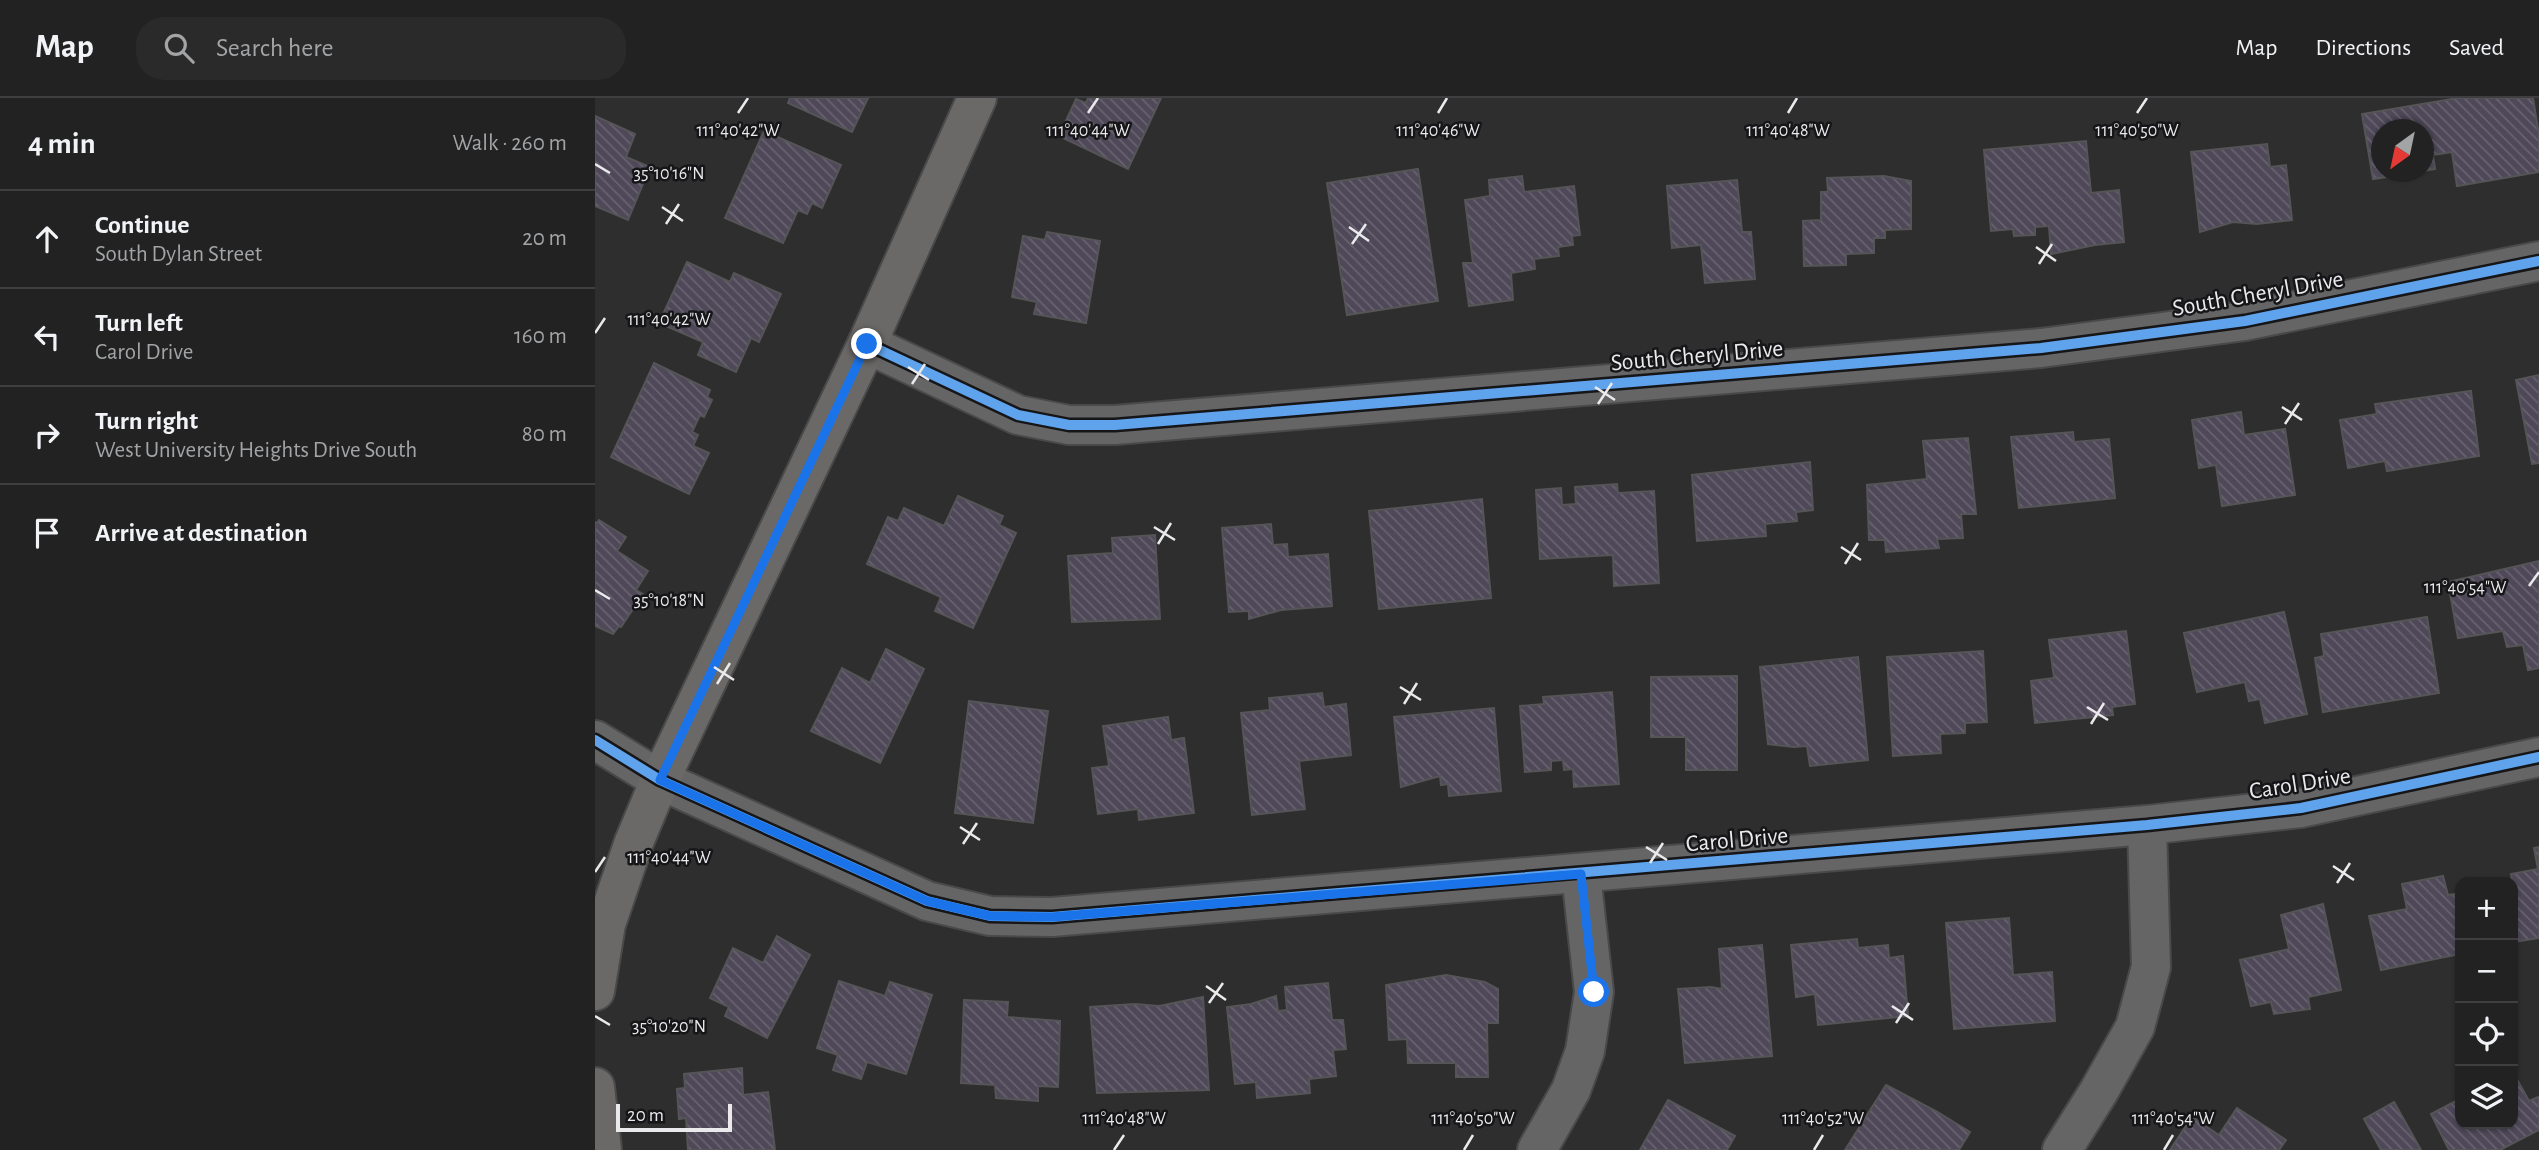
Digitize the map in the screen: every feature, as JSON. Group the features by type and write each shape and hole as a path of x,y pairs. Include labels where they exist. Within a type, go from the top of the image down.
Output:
{"street":[{"path":"595,991 606,925 634,842 660,780 867,344 977,98"},
{"name":"South Cheryl Drive","path":"867,344 1018,415 1069,425 1115,425 2041,348 2245,321 2539,261"},
{"name":"Carol Drive","path":"595,740 660,780 927,901 990,916 1052,917 2147,825 2301,808 2539,757"},
{"path":"2062,1150 2135,1027 2151,967 2147,825"},
{"path":"1537,1150 1571,1090 1585,1051 1594,992 1581,874"},
{"path":"595,1087 601,1150"}],"building":[{"path":"790,98 868,98 852,132 788,103"},
{"path":"1088,98 1161,98 1128,169 1059,136 1076,99 1086,103"},
{"path":"2458,98 2533,98 2539,135 2539,172 2457,186 2452,152 2434,155 2434,119 2371,119 2371,167 2362,114"},
{"path":"595,116 635,134 626,157 650,167 628,220 595,206"},
{"path":"764,131 841,165 822,208 812,203 807,214 798,210 783,243 725,218"},
{"path":"2086,141 2091,193 2119,190 2124,242 2051,254 2049,226 2035,227 2035,235 2014,236 2013,229 1991,231 1984,150"},
{"path":"2267,144 2270,167 2286,165 2292,220 2257,224 2233,222 2200,232 2191,152"},
{"path":"1418,169 1438,301 1347,315 1327,183"},
{"path":"1522,176 1524,192 1574,186 1580,235 1572,236 1573,245 1558,247 1559,256 1534,259 1535,269 1511,273 1513,300 1469,306 1463,263 1473,263 1465,200 1490,196 1489,180"},
{"path":"1884,176 1911,181 1911,229 1885,230 1885,238 1874,238 1874,253 1846,254 1846,265 1804,266 1803,221 1821,220 1821,192 1828,192 1827,178"},
{"path":"1737,180 1742,232 1751,232 1755,279 1705,283 1701,245 1672,248 1667,186"},
{"path":"1047,232 1100,241 1086,323 1034,314 1037,302 1012,297 1023,236 1045,240"},
{"path":"687,262 730,282 734,273 781,294 759,342 751,338 736,372 698,355 703,342 659,323"},
{"path":"654,363 710,390 707,397 712,400 704,417 700,415 692,432 698,435 693,446 709,453 689,494 611,457"},
{"path":"2539,375 2539,463 2532,464 2516,380"},
{"path":"2471,391 2479,456 2387,471 2385,461 2348,468 2340,420 2377,414 2375,404"},
{"path":"2241,412 2244,435 2285,429 2295,495 2222,506 2216,465 2199,468 2192,420"},
{"path":"2073,432 2074,442 2109,439 2115,498 2019,508 2011,437"},
{"path":"1968,438 1976,514 1961,514 1963,538 1937,539 1939,548 1886,552 1885,540 1869,540 1867,485 1927,479 1923,441"},
{"path":"1810,462 1813,510 1796,512 1797,521 1765,524 1766,536 1697,541 1692,475"},
{"path":"1617,484 1618,493 1654,491 1659,583 1614,586 1613,555 1540,559 1536,490 1561,488 1562,505 1576,504 1575,487"},
{"path":"958,496 1003,516 999,525 1016,533 973,628 935,611 941,597 867,564 888,517 898,521 904,508 944,526"},
{"path":"1482,499 1491,598 1379,609 1369,511"},
{"path":"599,520 626,537 617,551 648,571 636,590 643,594 621,627 613,634 595,626 595,522"},
{"path":"1271,524 1273,545 1287,544 1288,557 1328,554 1332,606 1281,610 1249,619 1249,611 1229,612 1222,528"},
{"path":"1155,535 1160,619 1072,622 1068,556 1113,553 1112,538"},
{"path":"2539,561 2539,668 2528,670 2523,645 2507,647 2503,631 2458,638 2448,582"},
{"path":"2284,612 2307,714 2265,723 2260,699 2249,701 2245,682 2197,692 2184,633"},
{"path":"2427,617 2439,693 2323,712 2315,658 2324,656 2321,634"},
{"path":"2126,631 2135,704 2112,707 2113,715 2035,723 2031,681 2054,678 2049,640"},
{"path":"886,649 924,669 880,763 811,731 842,668 870,683"},
{"path":"1983,651 1987,722 1965,723 1965,733 1940,734 1941,753 1893,756 1887,657"},
{"path":"1858,657 1868,760 1810,766 1807,746 1768,744 1760,667"},
{"path":"1737,676 1737,770 1686,770 1686,737 1651,737 1651,677"},
{"path":"1612,692 1619,784 1574,787 1573,769 1564,770 1563,760 1551,761 1551,770 1525,772 1520,706 1544,704 1543,697"},
{"path":"1322,693 1324,707 1346,704 1351,755 1299,761 1305,809 1252,815 1241,713 1270,710 1269,698"},
{"path":"969,701 1048,711 1033,823 955,813"},
{"path":"1494,708 1501,791 1449,796 1448,784 1441,785 1440,776 1401,787 1394,717"},
{"path":"1168,717 1171,740 1184,738 1194,813 1139,820 1138,809 1098,814 1092,768 1109,766 1103,726"},
{"path":"2539,847 2539,938 2518,941 2518,877 2512,877 2511,874 2538,869 2534,848"},
{"path":"2443,876 2448,895 2455,894 2455,955 2381,970 2369,916 2407,909 2402,884"},
{"path":"2323,904 2341,990 2308,997 2310,1009 2274,1014 2271,1002 2251,1006 2240,960 2289,949 2281,915"},
{"path":"2009,918 2013,975 2052,972 2055,1021 1954,1029 1946,923"},
{"path":"777,936 810,955 767,1038 725,1016 729,1007 710,998 733,948 763,963"},
{"path":"1857,939 1858,948 1888,945 1889,958 1903,956 1908,1016 1818,1025 1815,994 1796,997 1791,945"},
{"path":"1762,945 1772,1056 1685,1063 1678,989 1722,989 1719,949"},
{"path":"1446,975 1485,982 1498,989 1498,1023 1487,1023 1488,1077 1456,1077 1456,1063 1408,1063 1407,1039 1389,1040 1386,985"},
{"path":"839,981 885,996 890,982 932,995 906,1074 867,1062 861,1079 833,1070 838,1055 817,1048"},
{"path":"1328,983 1332,1020 1343,1020 1346,1049 1333,1050 1336,1076 1309,1079 1310,1093 1257,1098 1256,1082 1235,1084 1227,1007 1251,1004 1276,996 1278,1011 1287,1010 1285,987"},
{"path":"1203,997 1209,1090 1097,1093 1090,1007 1135,1004 1159,1006"},
{"path":"964,1000 1008,1002 1007,1017 1060,1021 1058,1087 1038,1086 1038,1101 996,1098 995,1085 961,1083"},
{"path":"742,1068 743,1095 768,1092 775,1150 688,1150 686,1118 679,1119 677,1089 685,1088 684,1074"},
{"path":"2518,1081 2529,1101 2538,1097 2539,1130 2500,1150 2449,1150 2431,1114 2455,1102 2455,1129 2518,1129"},
{"path":"1886,1085 1970,1132 1959,1150 1845,1150"},
{"path":"1668,1100 1735,1136 1727,1150 1640,1150"},
{"path":"2394,1102 2421,1150 2381,1150 2364,1119"},
{"path":"2237,1108 2286,1140 2279,1150 2170,1150 2192,1117 2219,1135"}],"cycle path":[{"path":"867,344 1018,415 1069,425 1115,425 2041,348 2245,321 2539,261"},
{"path":"595,740 660,780 927,901 990,916 1052,917 2147,825 2301,808 2539,757"}],"route":[{"path":"867,344 660,780 927,901 990,916 1052,917 1581,874 1594,992"}]}
